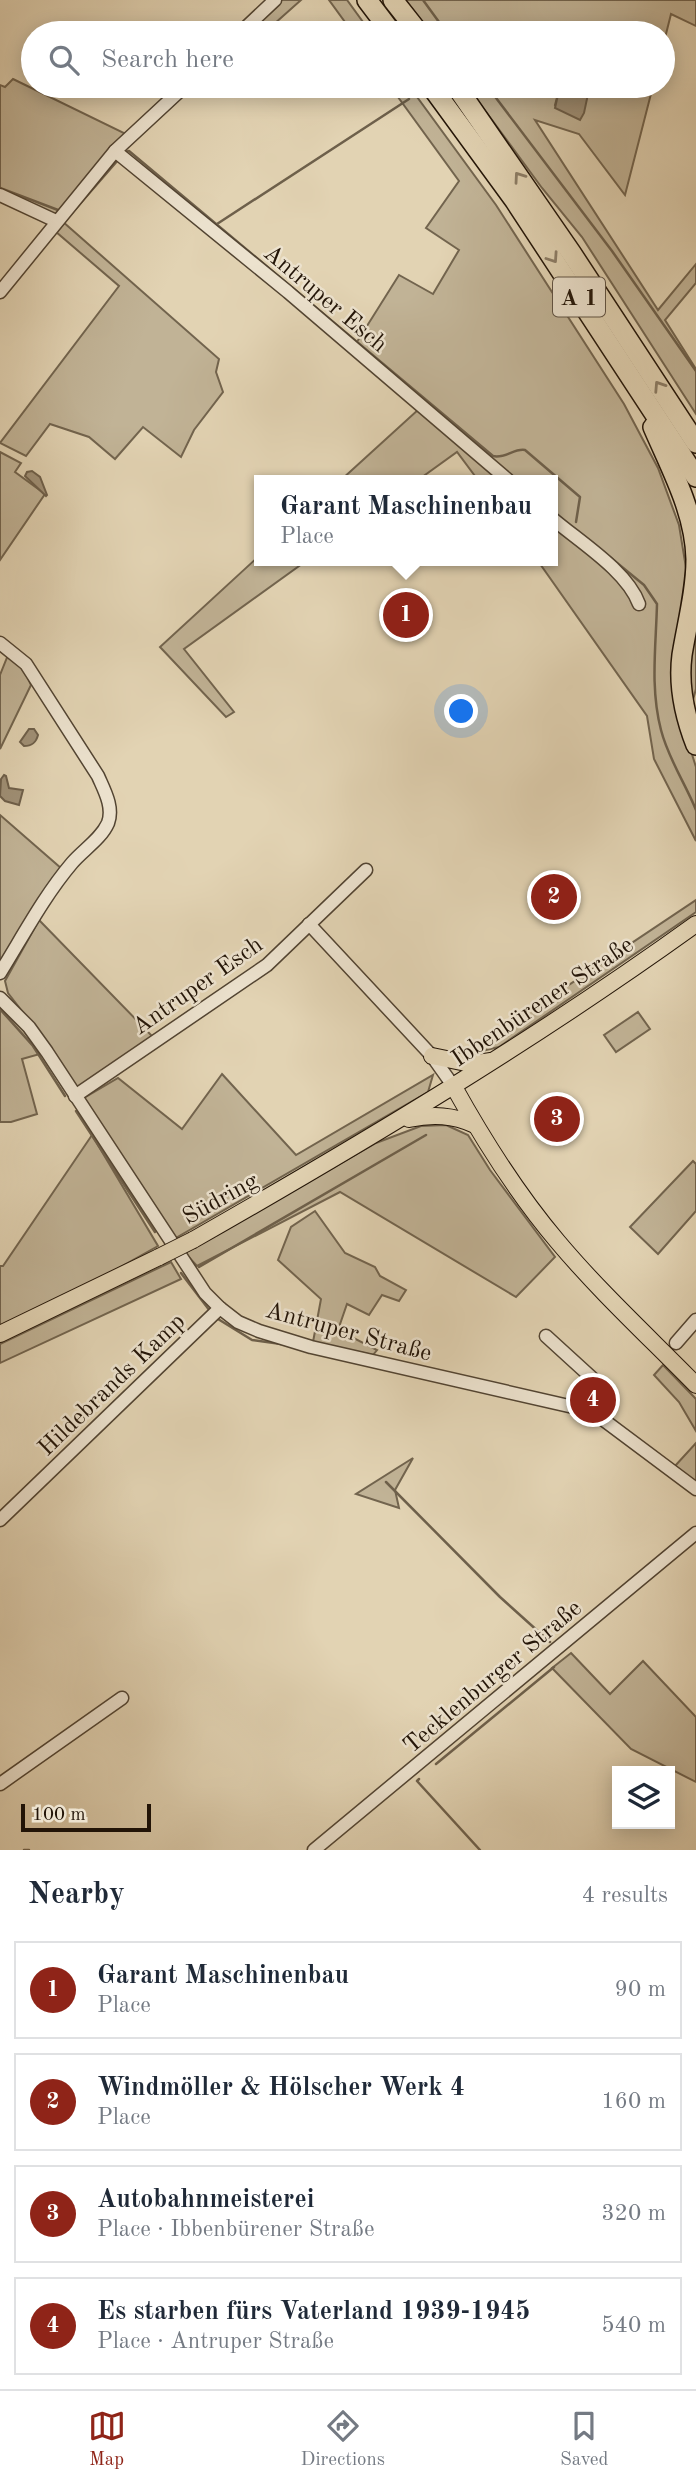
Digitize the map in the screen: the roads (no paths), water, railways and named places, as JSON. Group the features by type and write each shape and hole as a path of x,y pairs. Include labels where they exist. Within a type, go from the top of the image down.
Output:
{"highway":[{"path":"368,0 383,21"},
{"path":"393,0 410,21"},
{"name":"A 1","path":"440,98 515,201 696,477"},
{"name":"A 1","path":"464,98 572,254 696,443"},
{"path":"642,393 648,416 686,505 695,541 696,576 682,659 682,686 696,745"},
{"path":"696,697 696,724"}],"main road":[{"name":"Ibbenbürener Straße","path":"696,924 454,1087 518,1191 559,1243 696,1385"},
{"path":"432,1056 471,1063 494,1061"},
{"name":"Südring","path":"0,1334 193,1240 454,1087"},
{"path":"400,1121 426,1115 445,1115 475,1125"}],"street":[{"path":"253,21 275,0"},
{"path":"0,292 115,151 172,98"},
{"name":"Antruper Esch","path":"115,151 288,292 502,475"},
{"path":"0,195 56,221"},
{"path":"558,523 619,574 632,588 639,604"},
{"path":"0,643 26,664 98,776 110,811 102,833 71,863 0,973"},
{"name":"Antruper Esch","path":"75,1096 267,965 366,870"},
{"path":"309,923 432,1056 454,1087"},
{"name":"Antruper Straße","path":"0,998 29,1027 194,1277 220,1308 238,1322 311,1347 582,1409 597,1415 696,1489"},
{"name":"Hildebrands Kamp","path":"0,1520 220,1308"},
{"path":"676,1343 696,1320"},
{"path":"546,1336 603,1388 604,1396 597,1415"},
{"name":"Tecklenburger Straße","path":"314,1850 696,1533"},
{"path":"0,1784 122,1698"}],"waterway":[{"path":"423,0 438,21"},
{"path":"496,98 612,251 696,371"},
{"path":"217,224 409,99"},
{"path":"125,152 129,151 493,456 525,450 554,475"},
{"path":"72,213 118,160"},
{"path":"0,188 58,210"},
{"path":"558,478 580,497 576,522"},
{"path":"611,558 644,585 657,604 654,667 661,730 696,810"},
{"path":"0,1009 33,1046 65,1096"},
{"path":"76,1111 155,1232"},
{"path":"199,1267 426,1135"},
{"path":"181,1273 210,1311"},
{"path":"218,1319 252,1340 281,1344"},
{"path":"386,1482 500,1597 550,1642"},
{"path":"436,1764 554,1667"},
{"path":"419,1779 417,1781 480,1850"},
{"path":"24,1850 29,1850"}],"place":[{"name":"Garant Maschinenbau","path":"406,615"},
{"name":"Windmöller & Hölscher Werk 4","path":"554,897"},
{"name":"Autobahnmeisterei","path":"557,1119"},
{"name":"Es starben fürs Vaterland 1939-1945","path":"593,1400"}]}
